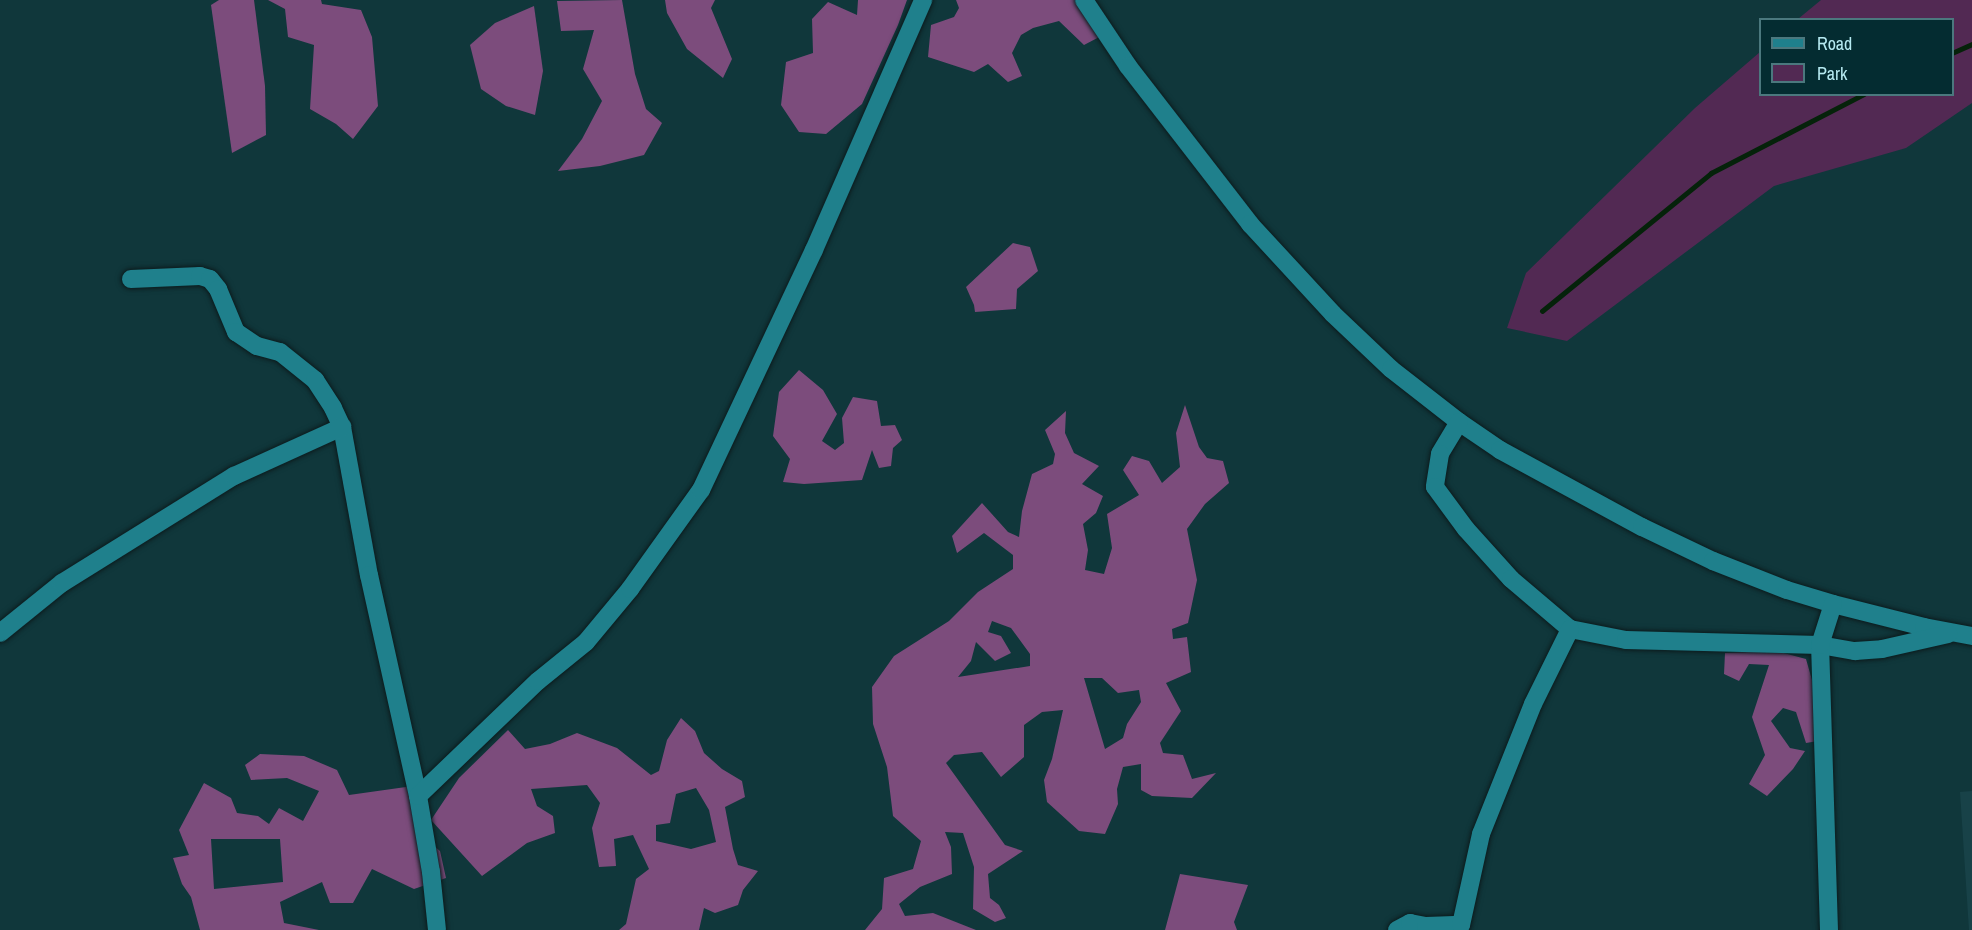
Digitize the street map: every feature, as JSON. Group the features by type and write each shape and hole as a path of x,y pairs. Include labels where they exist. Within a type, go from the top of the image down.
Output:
{"street":[{"path":"418,796 538,681 586,642 630,589 701,490 814,250 923,0"},
{"path":"1087,1 1128,66 1250,224 1333,314 1391,369 1459,422 1500,450 1652,532 1713,561 1787,590 1963,634"},
{"path":"131,279 200,276 210,279 218,289 236,332 251,344 280,352 315,381 325,394 342,427 369,575 418,796 431,872 437,930"},
{"path":"1459,422 1440,454 1435,487 1466,530 1511,579 1570,629 1626,640 1820,645 1855,651 1882,649 1963,634"},
{"path":"0,633 62,583 234,476 342,427"},
{"path":"1829,930 1820,645 1833,603"},
{"path":"1397,930 1410,923 1426,926 1461,925 1481,834 1533,704 1570,629"}],"shaded area":[{"path":"219,0 254,0 265,86 266,135 232,153 211,5"},
{"path":"268,0 321,0 322,4 361,10 372,37 378,106 353,139 336,124 310,109 314,45 288,37 285,9"},
{"path":"622,0 635,74 646,109 662,123 644,155 600,166 558,171 582,139 602,101 583,69 594,30 561,31 557,1"},
{"path":"665,0 715,0 711,8 732,59 723,78 687,49 667,13"},
{"path":"858,0 907,0 862,104 826,134 799,132 781,105 786,62 813,53 812,19 828,2 857,15"},
{"path":"956,0 1077,0 1105,34 1084,45 1059,21 1033,28 1021,35 1012,53 1022,76 1008,82 988,64 974,72 928,57 931,25 954,17 959,8"},
{"path":"534,6 543,71 535,115 506,106 481,89 470,45 495,23"},
{"path":"1013,243 1030,247 1038,271 1017,289 1016,309 975,312 966,287"},
{"path":"799,370 823,390 837,414 822,441 835,450 844,443 842,418 853,397 877,401 881,426 895,425 902,440 893,448 891,466 879,468 872,450 862,480 804,484 783,482 790,459 773,436 779,392"},
{"path":"1185,405 1199,447 1207,458 1223,461 1229,483 1205,504 1187,529 1197,580 1188,623 1172,629 1173,639 1187,637 1191,672 1166,683 1181,711 1160,743 1163,753 1183,755 1192,779 1216,773 1192,798 1152,796 1141,790 1141,764 1123,767 1117,789 1118,804 1105,834 1079,831 1047,802 1044,780 1052,759 1063,710 1042,712 1024,725 1024,757 1001,777 982,752 954,755 946,763 1005,845 1023,851 988,874 990,898 999,905 1006,918 995,922 973,909 974,867 963,833 945,832 951,847 952,874 920,887 899,904 905,916 933,913 976,930 865,930 882,909 884,878 913,869 921,841 893,816 887,767 873,724 872,687 894,656 949,621 978,592 1013,569 1013,555 984,533 957,553 952,536 982,503 1008,532 1019,537 1022,511 1032,474 1053,464 1055,454 1045,430 1066,411 1065,433 1074,453 1099,466 1082,484 1103,496 1096,513 1083,524 1088,550 1085,570 1104,574 1112,548 1107,514 1139,495 1123,470 1132,456 1149,461 1162,483 1180,467 1176,433","holes":["992,621 1011,628 1030,654 1030,666 958,677 971,661 976,642 995,661 1011,653 1001,636 988,632","1084,678 1102,678 1118,693 1139,690 1141,702 1127,724 1123,738 1105,749"]},
{"path":"1776,651 1806,659 1814,687 1818,741 1806,743 1796,712 1783,708 1771,721 1790,748 1805,751 1793,769 1767,796 1749,784 1765,755 1752,717 1769,665 1749,664 1739,681 1724,674 1725,653"},
{"path":"681,718 695,731 704,753 722,769 742,781 745,797 725,807 738,865 758,871 743,890 738,905 715,913 704,908 699,930 619,930 626,924 636,879 649,869 633,835 614,839 616,866 599,867 592,828 600,803 587,785 531,789 537,806 553,816 555,833 527,843 482,876 431,820 459,778 508,730 525,749 550,744 577,733 617,748 651,775 659,771 667,740","holes":["696,788 709,810 716,842 691,849 656,841 656,825 670,823 676,794"]},
{"path":"260,754 304,756 337,770 349,795 413,786 419,833 440,851 446,878 414,889 372,869 353,903 330,903 322,882 280,902 284,923 319,930 200,930 191,897 182,884 173,858 189,855 179,830 204,783 231,798 237,813 258,816 269,824 279,808 303,821 319,791 287,778 251,780 245,765","holes":["211,839 280,839 283,882 214,889"]},
{"path":"1972,791 1972,930 1969,930 1960,792"},
{"path":"1180,874 1248,885 1234,922 1237,930 1165,930"}],"green space":[{"path":"1821,0 1972,0 1972,103 1906,148 1774,186 1567,341 1507,328 1526,273 1695,108 1759,53 1759,96 1954,96 1954,18 1799,18"}],"waterway":[{"path":"1954,52 1972,44"},
{"path":"1542,311 1711,173 1860,96"}]}
